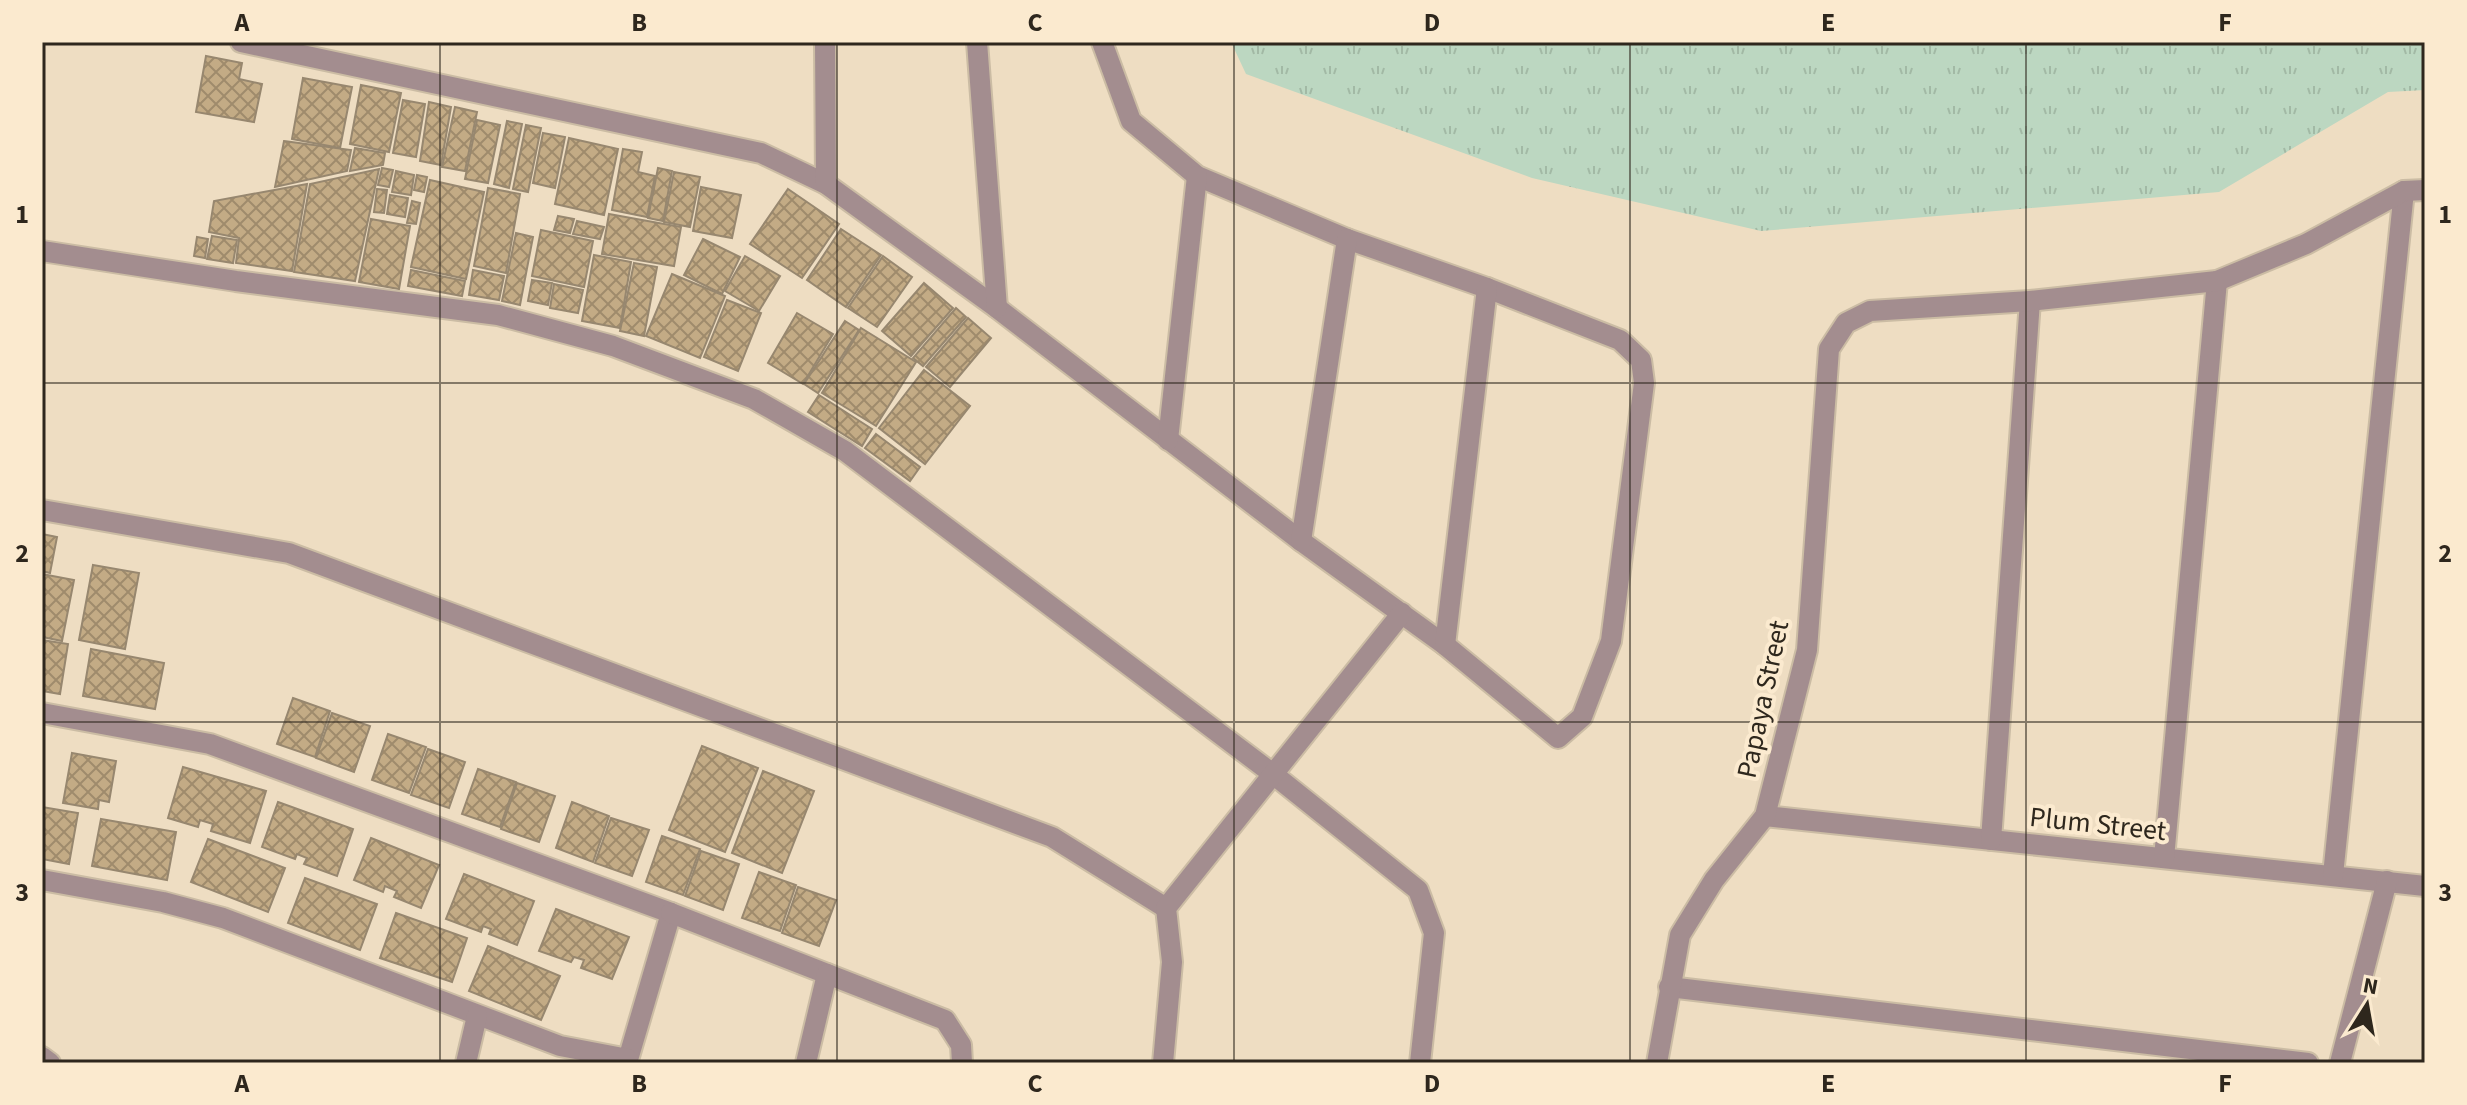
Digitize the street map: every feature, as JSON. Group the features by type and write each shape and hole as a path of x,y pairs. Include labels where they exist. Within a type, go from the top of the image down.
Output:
{"street":[{"path":"241,42 310,49 761,153 826,184 997,308 1301,541 1445,645 1558,738 1582,717 1611,641 1644,383 1641,360 1620,340 1487,288 1347,239 1197,176 1131,121 1102,42"},
{"path":"825,42 826,184"},
{"path":"977,42 997,308"},
{"path":"1168,440 1197,176"},
{"path":"1991,840 2030,301 2217,281 2306,244 2404,191 2425,190"},
{"path":"2333,875 2404,191"},
{"path":"1301,541 1347,239"},
{"path":"42,251 236,281 498,315 613,346 754,399 845,451 1273,774 1418,890 1434,933 1420,1063"},
{"path":"2164,858 2217,281"},
{"path":"1445,645 1487,288"},
{"name":"Papaya Street","path":"1657,1063 1680,935 1714,880 1765,816 1807,650 1829,349 1846,323 1870,311 2030,301"},
{"path":"42,510 289,553 1052,837 1166,908"},
{"path":"1163,1063 1172,962 1166,908 1402,613"},
{"path":"42,713 210,744 671,913 945,1020 961,1045 962,1063"},
{"name":"Plum Street","path":"1765,816 2425,886"},
{"path":"42,880 163,902 223,918 560,1046 628,1061 671,913"},
{"path":"2340,1063 2387,881"},
{"path":"806,1063 827,974"},
{"path":"1669,987 2308,1063"},
{"path":"466,1063 477,1016"},
{"path":"42,1057 50,1063"}],"green space":[{"path":"1231,42 2425,42 2425,90 2388,92 2219,192 1761,231 1532,178 1246,74"}],"building":[{"path":"206,56 242,63 239,79 262,84 254,122 196,112"},
{"path":"303,78 352,87 340,148 292,139"},
{"path":"361,85 401,93 389,152 350,144"},
{"path":"403,100 425,104 416,157 393,153"},
{"path":"429,102 451,107 441,165 420,161"},
{"path":"455,107 477,112 465,171 442,167"},
{"path":"477,120 500,125 488,183 465,179"},
{"path":"507,121 522,124 509,188 494,184"},
{"path":"526,125 541,128 528,192 513,189"},
{"path":"543,133 565,137 555,188 533,183"},
{"path":"569,138 618,149 604,215 555,204"},
{"path":"284,141 351,150 347,171 275,187"},
{"path":"355,148 385,153 383,165 350,171"},
{"path":"623,149 642,152 638,172 655,176 647,217 612,210"},
{"path":"382,168 393,170 389,187 378,185"},
{"path":"658,168 672,171 663,221 648,218"},
{"path":"379,169 355,281 294,272 310,184"},
{"path":"396,171 414,175 411,195 392,192"},
{"path":"674,172 700,177 690,227 664,222"},
{"path":"417,175 427,177 424,192 414,190"},
{"path":"430,180 484,192 466,279 411,267"},
{"path":"307,184 292,271 236,263 239,238 209,232 214,201"},
{"path":"701,187 741,195 732,238 693,231"},
{"path":"488,188 520,194 506,273 474,266"},
{"path":"377,189 387,190 384,213 374,212"},
{"path":"788,189 839,224 802,278 750,244"},
{"path":"390,195 408,198 405,217 387,214"},
{"path":"412,201 420,203 416,224 407,223"},
{"path":"609,214 681,227 674,266 602,254"},
{"path":"558,216 574,219 570,233 554,230"},
{"path":"371,219 410,226 399,289 359,282"},
{"path":"577,221 604,227 600,239 573,234"},
{"path":"841,229 881,255 846,307 807,280"},
{"path":"541,230 593,241 584,287 532,276"},
{"path":"516,233 533,237 520,305 502,301"},
{"path":"212,236 237,240 233,263 207,259"},
{"path":"197,237 208,239 205,258 194,256"},
{"path":"703,239 740,257 722,294 684,275"},
{"path":"594,255 631,262 620,328 582,321"},
{"path":"745,256 780,276 759,311 725,291"},
{"path":"883,256 912,277 877,327 848,308"},
{"path":"634,263 657,267 644,336 620,331"},
{"path":"411,270 465,281 462,296 408,286"},
{"path":"473,270 504,276 499,300 469,295"},
{"path":"672,274 725,296 700,358 646,336"},
{"path":"532,280 552,283 548,305 528,301"},
{"path":"924,283 953,308 911,356 882,331"},
{"path":"554,284 583,290 578,313 550,308"},
{"path":"727,300 761,313 738,371 704,357"},
{"path":"956,308 966,317 923,366 913,358"},
{"path":"797,313 833,334 803,384 768,363"},
{"path":"968,318 991,338 950,387 926,367"},
{"path":"845,321 859,330 818,393 804,384"},
{"path":"861,328 916,362 876,426 822,393"},
{"path":"924,370 970,406 925,464 879,428"},
{"path":"819,395 872,429 862,446 808,412"},
{"path":"876,434 920,467 910,481 865,448"},
{"path":"42,534 57,537 50,573 42,571"},
{"path":"93,565 139,573 125,649 79,640"},
{"path":"42,574 74,580 62,641 42,637"},
{"path":"42,640 68,644 60,694 42,691"},
{"path":"91,649 164,663 155,709 83,696"},
{"path":"293,698 330,711 315,757 277,744"},
{"path":"332,713 370,726 354,772 316,758"},
{"path":"388,734 426,747 409,793 372,780"},
{"path":"702,746 758,768 725,852 669,830"},
{"path":"428,749 465,762 449,808 411,795"},
{"path":"72,753 116,761 109,802 99,800 98,809 63,803"},
{"path":"183,767 266,791 250,843 211,831 213,824 200,820 198,827 168,818"},
{"path":"478,769 516,782 500,827 462,814"},
{"path":"763,771 814,791 782,873 732,853"},
{"path":"517,783 555,796 539,842 501,829"},
{"path":"278,802 353,829 337,876 304,864 307,858 297,854 295,859 262,847"},
{"path":"572,802 609,816 593,862 556,848"},
{"path":"42,807 78,813 69,864 42,859"},
{"path":"611,818 649,830 632,876 595,863"},
{"path":"101,819 176,832 167,880 92,866"},
{"path":"662,836 700,849 683,895 646,882"},
{"path":"371,838 439,865 421,908 394,897 397,891 385,886 383,892 354,880"},
{"path":"208,839 285,868 268,912 191,882"},
{"path":"701,851 739,864 723,910 685,896"},
{"path":"759,872 796,885 780,931 742,918"},
{"path":"464,874 534,901 517,945 489,934 491,929 483,926 481,932 446,919"},
{"path":"305,878 377,904 360,950 288,923"},
{"path":"798,887 836,900 819,946 782,933"},
{"path":"556,909 629,937 612,979 581,968 584,960 574,957 571,962 539,951"},
{"path":"396,913 467,938 452,982 380,958"},
{"path":"488,946 560,976 541,1020 469,991"}]}
